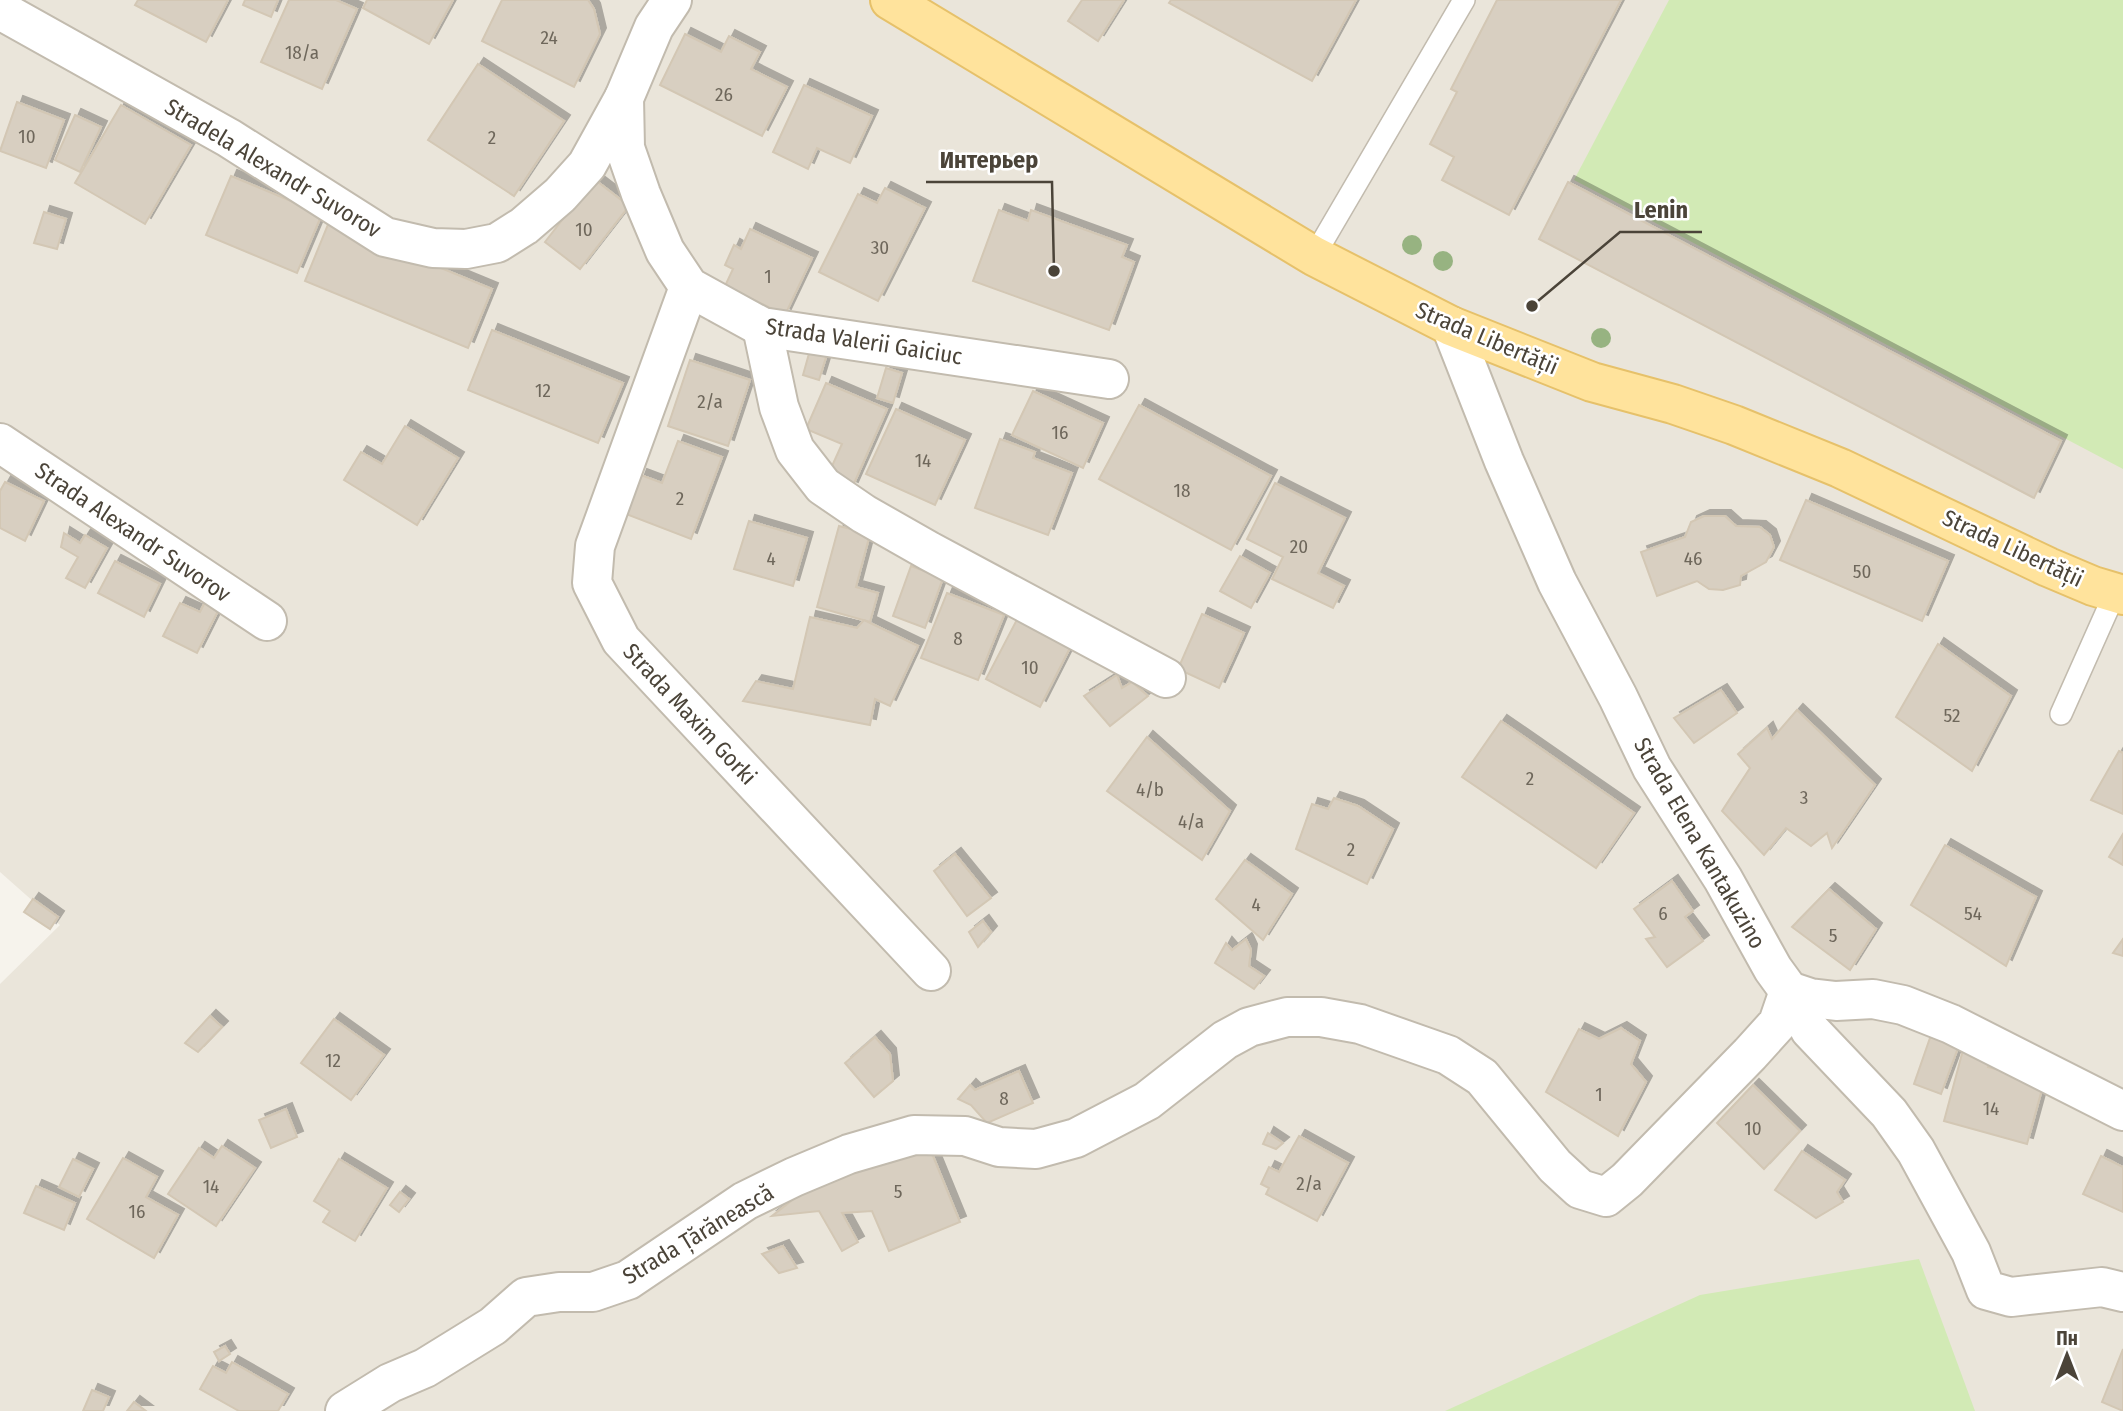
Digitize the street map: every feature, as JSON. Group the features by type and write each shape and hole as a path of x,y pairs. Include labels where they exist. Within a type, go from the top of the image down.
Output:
{"main road":[{"name":"Strada Libertății","path":"890,0 1314,256 1451,326 1592,382 1673,404 1734,425 1840,468 2048,566 2119,594"}],"street":[{"name":"Strada Valerii Gaiciuc","path":"672,0 654,27 624,98 625,148 640,194 665,251 689,287 762,327 1109,379"},
{"name":"Stradela Alexandr Suvorov","path":"0,10 229,138 385,237 433,248 466,250 496,243 524,226 560,195 587,164 624,98"},
{"name":"Strada Maxim Gorki","path":"689,287 595,546 592,583 621,640 931,971"},
{"name":"Strada Elena Kantakuzino","path":"1451,326 1504,461 1557,582 1652,768 1723,879 1810,1030 1889,1113 1916,1151 1971,1252 1986,1290 2011,1297 2102,1287 2123,1292"},
{"path":"762,327 779,407 795,450 823,486 864,514 929,551 1166,678"},
{"name":"Strada Alexandr Suvorov","path":"0,443 267,621"},
{"path":"1789,991 1810,998 1873,999 1903,1005 1951,1024 2123,1111"},
{"name":"Strada Țărănească","path":"345,1411 390,1383 425,1368 493,1326 526,1297 559,1292 593,1292 628,1280 745,1201 794,1177 849,1154 914,1135 965,1136 999,1147 1036,1149 1076,1138 1147,1101 1225,1040 1249,1027 1287,1017 1321,1017 1360,1024 1448,1055 1482,1077 1555,1166 1580,1189 1606,1197 1627,1180 1778,1023 1789,991"}],"lane":[{"path":"1314,256 1464,0"},
{"path":"2062,714 2119,594"}],"shaded area":[{"path":"0,0 2123,0 2123,1411 0,1411 0,984 60,925 0,872"}],"green space":[{"path":"1669,0 2123,0 2123,469 1574,180"},
{"path":"1919,1259 1975,1411 1445,1411 1700,1295"}],"building":[{"path":"138,0 228,0 206,42 135,5"},
{"path":"245,0 278,0 271,17 243,5"},
{"path":"289,0 336,0 357,9 322,89 261,62"},
{"path":"367,0 453,0 429,44 363,8"},
{"path":"502,0 588,0 594,9 600,34 574,87 482,41"},
{"path":"1082,0 1124,0 1098,41 1068,21"},
{"path":"1171,0 1356,0 1312,81 1169,3"},
{"path":"1497,0 1621,0 1509,215 1442,180 1454,157 1430,144 1457,92 1451,89"},
{"path":"685,34 721,52 729,36 760,52 751,69 787,87 762,136 660,85"},
{"path":"478,64 564,121 514,196 428,140"},
{"path":"804,85 872,116 850,163 817,148 808,169 773,152"},
{"path":"17,102 64,120 46,168 0,151"},
{"path":"121,105 191,145 145,224 75,183"},
{"path":"75,115 101,127 80,172 55,160"},
{"path":"231,176 322,214 297,273 206,235"},
{"path":"594,179 629,206 580,269 545,242"},
{"path":"1568,182 2061,441 2034,498 1539,239"},
{"path":"885,188 925,208 878,301 819,272 858,194 877,203"},
{"path":"999,210 1028,221 1031,210 1127,245 1122,257 1134,262 1109,330 973,281"},
{"path":"44,212 66,219 57,249 34,243"},
{"path":"329,222 492,289 468,348 305,281"},
{"path":"750,229 812,258 785,315 725,286 733,269 725,265 734,245 741,249"},
{"path":"492,330 623,383 598,443 468,390"},
{"path":"810,350 827,354 819,380 803,375"},
{"path":"690,360 750,380 728,446 668,426"},
{"path":"886,368 902,373 893,403 877,398"},
{"path":"826,383 887,409 852,488 827,477 842,444 806,429"},
{"path":"1033,391 1103,423 1083,468 1012,435"},
{"path":"1139,405 1271,476 1231,550 1099,479"},
{"path":"896,409 965,440 935,505 866,474"},
{"path":"405,426 458,458 417,525 344,480 361,452 382,464"},
{"path":"1000,439 1035,452 1033,458 1072,473 1048,535 975,508"},
{"path":"678,441 722,457 691,539 626,514 641,475 662,483"},
{"path":"5,482 44,501 25,541 0,528 0,491"},
{"path":"1275,483 1345,518 1318,573 1344,586 1333,608 1272,579 1283,557 1247,539"},
{"path":"1806,500 1948,561 1922,621 1780,560"},
{"path":"1704,516 1725,516 1736,526 1760,527 1770,535 1774,547 1766,562 1741,576 1740,585 1723,590 1709,589 1697,581 1657,596 1641,552 1685,537 1691,522"},
{"path":"749,521 807,538 793,586 734,569"},
{"path":"839,526 870,534 856,587 878,593 870,622 817,607"},
{"path":"64,533 80,543 85,535 107,548 85,588 66,578 78,557 61,547"},
{"path":"1240,556 1270,573 1251,608 1220,591"},
{"path":"115,561 160,584 144,617 98,593"},
{"path":"911,566 943,578 925,628 893,616"},
{"path":"947,593 1004,615 978,680 921,658"},
{"path":"205,602 219,609 197,653 163,636 180,603 200,612"},
{"path":"1022,610 1075,638 1040,707 986,679"},
{"path":"1202,614 1244,633 1219,688 1178,669"},
{"path":"810,617 857,628 864,620 918,646 890,706 875,699 870,725 743,701 756,681 793,689"},
{"path":"1938,644 2011,696 1972,771 1896,717"},
{"path":"1117,675 1122,688 1132,682 1148,696 1110,726 1084,696"},
{"path":"1721,690 1737,713 1694,743 1674,718"},
{"path":"1797,710 1875,785 1832,848 1827,833 1811,846 1786,828 1764,855 1722,811 1750,768 1738,754 1767,728 1772,739"},
{"path":"1501,721 1634,813 1596,868 1462,777"},
{"path":"1147,737 1230,811 1202,860 1107,791"},
{"path":"2119,751 2123,753 2123,814 2091,800"},
{"path":"1334,798 1358,806 1393,829 1367,884 1296,849 1312,804 1328,809"},
{"path":"2123,834 2123,865 2109,857"},
{"path":"1945,845 2036,897 2006,966 1911,905"},
{"path":"955,854 991,898 967,916 934,871"},
{"path":"1245,860 1292,894 1263,940 1216,899"},
{"path":"1672,881 1693,911 1685,917 1703,941 1667,967 1646,939 1655,937 1634,909"},
{"path":"1829,889 1876,929 1850,970 1792,927"},
{"path":"33,899 58,917 50,929 24,912"},
{"path":"983,921 991,932 978,947 969,932"},
{"path":"1246,939 1251,950 1249,966 1264,976 1254,989 1215,963 1226,943 1232,950"},
{"path":"2123,939 2123,956 2113,953"},
{"path":"210,1016 222,1027 198,1052 185,1043"},
{"path":"334,1019 384,1055 351,1100 301,1063"},
{"path":"1621,1028 1640,1041 1631,1064 1646,1082 1618,1136 1546,1092 1579,1029 1599,1039"},
{"path":"1931,1035 1959,1045 1941,1094 1914,1084"},
{"path":"875,1037 890,1054 893,1081 874,1097 845,1063"},
{"path":"1963,1050 1991,1058 1988,1067 2044,1082 2027,1144 1944,1121"},
{"path":"1019,1071 1033,1103 987,1123 971,1105 958,1099 970,1085 975,1090"},
{"path":"1753,1085 1800,1131 1764,1169 1717,1123"},
{"path":"286,1109 297,1137 271,1148 259,1120"},
{"path":"1268,1133 1283,1143 1276,1149 1263,1144"},
{"path":"924,1134 960,1222 889,1251 872,1211 842,1213 858,1242 842,1251 819,1211 772,1216 800,1194"},
{"path":"1299,1136 1348,1163 1317,1221 1266,1194 1269,1188 1261,1184 1269,1167 1279,1172"},
{"path":"222,1146 255,1168 216,1226 168,1194 199,1148 214,1158"},
{"path":"1802,1151 1845,1180 1837,1192 1843,1202 1816,1218 1775,1190"},
{"path":"2101,1156 2123,1167 2123,1212 2083,1194"},
{"path":"123,1158 157,1177 146,1197 178,1215 154,1258 87,1219"},
{"path":"73,1159 93,1169 79,1197 59,1187"},
{"path":"339,1159 387,1188 355,1241 323,1222 330,1211 314,1201"},
{"path":"36,1186 75,1203 64,1230 24,1213"},
{"path":"400,1192 409,1199 399,1212 390,1205"},
{"path":"783,1246 797,1268 779,1273 762,1254"},
{"path":"225,1346 230,1354 219,1361 214,1352"},
{"path":"2123,1349 2123,1411 2102,1402"},
{"path":"232,1362 288,1394 278,1411 239,1411 200,1389 213,1366 226,1373"},
{"path":"92,1390 109,1397 103,1411 83,1411"},
{"path":"134,1402 146,1411 127,1411"}],"place":[{"name":"Интерьер","path":"1054,271"},
{"name":"Lenin","path":"1532,306"}]}
